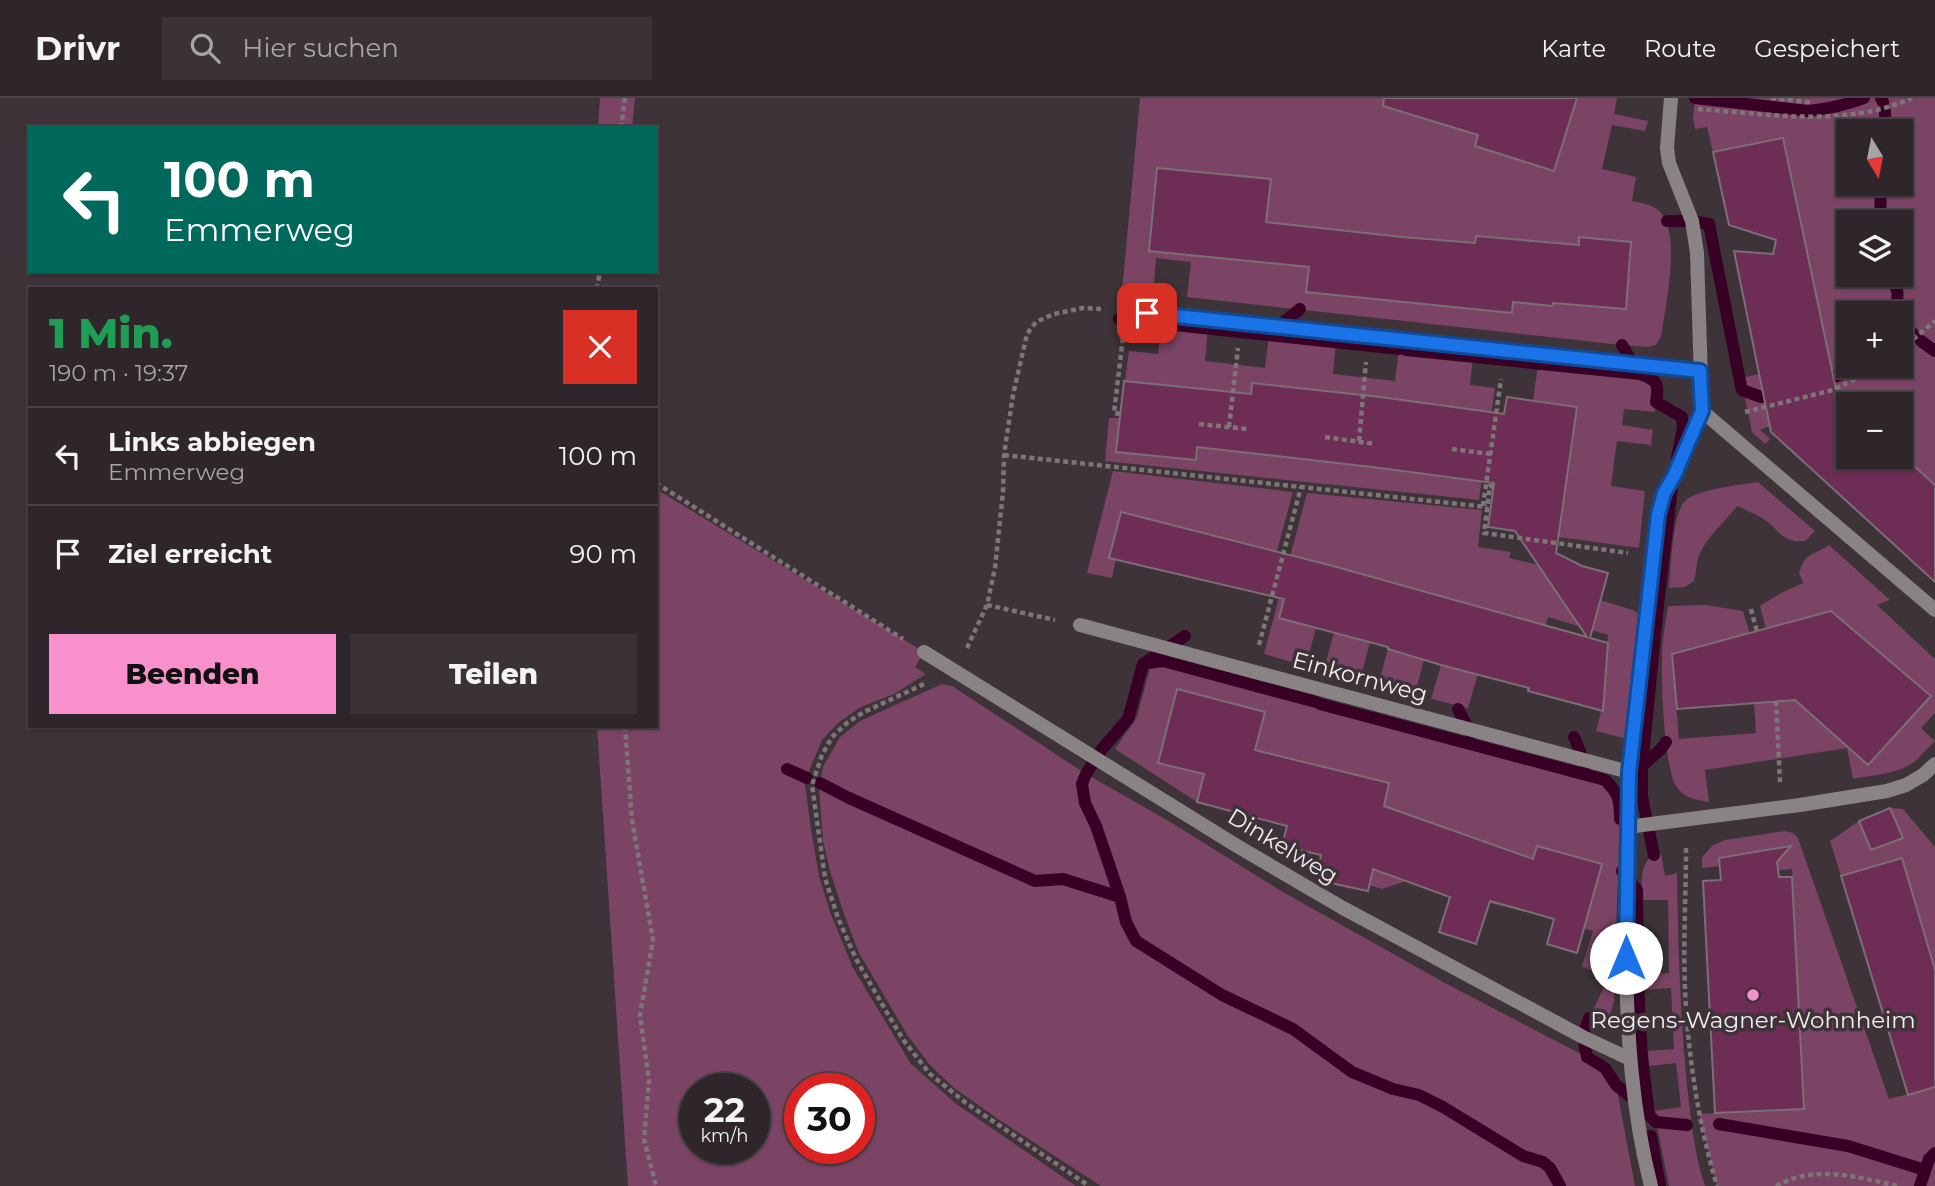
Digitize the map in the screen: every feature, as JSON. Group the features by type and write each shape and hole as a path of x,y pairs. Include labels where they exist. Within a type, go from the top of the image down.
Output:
{"street":[{"path":"1651,1186 1640,1136 1630,1059 1626,998 1626,827 1629,772 1658,515 1664,493 1702,411 1696,239 1692,221 1669,163 1667,148 1670,103"},
{"path":"1125,311 1700,371"},
{"path":"1702,411 1935,610"},
{"name":"Einkornweg","path":"1080,625 1629,772"},
{"name":"Dinkelweg","path":"924,652 1237,846 1343,908 1583,1037 1630,1059"},
{"path":"1626,827 1887,791 1906,785 1935,764"}],"path":[{"path":"621,126 625,98"},
{"path":"1771,98 1808,102 1808,98"},
{"path":"1670,103 1826,117 1878,109 1912,98"},
{"path":"1088,1186 965,1103 930,1074 904,1041 856,959 838,918 825,878 812,785 822,755 832,737 848,722 961,661 987,604 995,568 1004,455 1013,395 1027,334 1036,322 1054,314 1083,308 1125,311 1114,413 1120,414"},
{"path":"1913,339 1935,321"},
{"path":"1228,427 1242,322"},
{"path":"1359,441 1369,336"},
{"path":"1505,351 1491,454 1484,533 1653,557"},
{"path":"1702,411 1748,412 1833,390 1857,378"},
{"path":"1199,424 1247,429"},
{"path":"1325,437 1375,444"},
{"path":"1452,449 1491,454"},
{"path":"1004,455 1485,506"},
{"path":"658,484 924,652"},
{"path":"1485,506 1490,486 1494,486"},
{"path":"1252,671 1301,487"},
{"path":"987,604 1080,625"},
{"path":"1751,608 1757,632"},
{"path":"1776,701 1782,807"},
{"path":"625,728 632,820 653,940 640,1015 649,1081 644,1139 656,1186"},
{"path":"1686,819 1685,986 1689,1047 1706,1145 1717,1186"},
{"path":"1776,1186 1803,1175 1821,1173 1863,1177 1898,1186"}],"shaded area":[{"path":"600,98 635,98 632,126 598,126"},
{"path":"1140,98 1617,98 1614,114 1648,121 1645,131 1612,125 1602,169 1636,177 1632,201 1658,210 1670,234 1670,270 1661,337 1656,345 1648,347 1622,345 1187,297 1191,262 1156,258 1153,295 1122,292"},
{"path":"1695,98 1935,98 1935,485 1913,464 1913,392 1836,392 1836,398 1760,430 1770,439 1765,444 1752,432 1741,378 1829,359 1783,138 1713,152 1707,127 1695,129"},
{"path":"1161,323 1208,328 1205,361 1265,368 1269,334 1336,342 1333,374 1395,381 1399,349 1473,356 1470,385 1495,388 1479,500 1105,461 1109,418 1120,418 1129,351 1158,354"},
{"path":"1538,365 1640,374 1657,384 1655,412 1624,409 1622,425 1653,430 1651,445 1617,441 1611,486 1645,491 1639,548 1558,537 1577,407 1533,400"},
{"path":"1113,471 1293,492 1265,595 1249,590 1121,512 1110,557 1116,559 1112,578 1087,573"},
{"path":"1758,482 1815,531 1805,541 1793,541 1761,518 1737,506 1702,550 1694,581 1685,587 1669,588 1677,519 1684,502 1708,491"},
{"path":"658,490 924,652 915,667 926,674 894,694 861,707 839,722 822,740 805,784 819,876 830,912 853,968 911,1064 955,1103 1076,1186 628,1186 597,728 658,728"},
{"path":"1307,493 1482,510 1478,547 1511,552 1509,558 1538,565 1546,576 1563,589 1638,613 1641,620 1627,739 1596,731 1603,704 1608,635 1548,617 1532,678 1494,611 1296,556 1279,618 1316,628 1306,666 1264,654"},
{"path":"1829,545 1890,600 1877,605 1935,659 1935,713 1921,728 1935,741 1908,766 1885,774 1853,779 1847,748 1705,770 1709,802 1686,796 1676,786 1672,776 1664,723 1662,649 1668,606 1706,605 1743,611 1750,634 1672,655 1679,739 1756,733 1754,703 1795,700 1868,764 1931,697 1832,611 1766,629 1760,606 1803,583 1799,573 1805,560"},
{"path":"1334,632 1370,642 1360,680 1324,670"},
{"path":"1388,649 1424,659 1415,695 1378,685"},
{"path":"1163,661 1605,780 1615,790 1620,805 1614,1001 1606,1020 1589,1018 1608,979 1582,966 1593,931 1576,926 1591,904 1602,864 1537,846 1519,909 1489,903 1427,822 1406,881 1382,889 1369,885 1374,846 1389,783 1303,762 1287,824 1255,752 1265,712 1159,762 1204,774 1197,802 1115,749 1137,717 1150,668"},
{"path":"1441,665 1478,674 1468,708 1431,699"},
{"path":"942,684 952,686 1086,774 1167,820 1283,892 1445,983 1605,1068 1616,1085 1635,1186 1101,1186 953,1087 930,1065 908,1036 859,953 830,871 823,841 819,787 823,767 840,737 860,721"},
{"path":"1890,808 1903,809 1935,847 1935,1000 1902,858 1841,876 1830,841 1859,821 1872,850 1902,838"},
{"path":"1785,831 1798,838 1889,1099 1935,1087 1935,1186 1717,1186 1699,1114 1804,1108 1792,869 1755,873 1719,858 1720,866 1702,868 1702,857 1713,845 1725,840"},
{"path":"1661,854 1665,876 1677,873 1687,1085 1693,1136 1705,1186 1669,1186 1654,1111 1681,1107 1676,1063 1649,1066 1648,1051 1674,1049 1671,988 1644,990 1643,975 1669,973 1668,900 1642,900 1645,865 1648,860"}],"building":[{"path":"1384,98 1577,98 1554,171 1475,146 1478,135 1383,106"},
{"path":"1783,138 1837,392 1836,469 1913,469 1913,465 1935,485 1935,582 1771,432 1734,251 1773,254 1776,240 1729,225 1713,152"},
{"path":"1157,168 1271,179 1266,222 1475,243 1476,236 1579,245 1579,237 1631,242 1626,309 1513,302 1512,313 1306,292 1309,267 1149,251"},
{"path":"1124,381 1251,394 1252,383 1504,414 1507,397 1577,407 1556,553 1582,566 1608,573 1590,638 1608,643 1603,711 1528,691 1529,688 1441,665 1388,647 1279,618 1284,599 1109,558 1121,512 1333,566 1587,637 1515,531 1488,527 1494,483 1197,447 1196,460 1116,452"},
{"path":"1831,611 1931,696 1868,765 1795,700 1677,709 1672,654"},
{"path":"1177,689 1265,712 1255,750 1389,783 1384,806 1533,859 1537,846 1602,864 1577,953 1547,944 1554,919 1490,901 1476,944 1439,932 1450,897 1373,869 1368,891 1316,880 1321,855 1282,846 1287,826 1197,802 1204,774 1158,763"},
{"path":"1890,808 1903,838 1871,850 1859,821"},
{"name":"Regens-Wagner-Wohnheim","path":"1791,846 1777,862 1779,877 1792,877 1804,1109 1715,1113 1703,881 1721,880 1719,858"},
{"path":"1902,858 1935,970 1935,1087 1908,1095 1841,876"}],"waterway":[{"path":"1695,98 1808,111 1864,98"},
{"path":"1881,98 1883,102"},
{"path":"1885,112 1885,119"},
{"path":"1880,210 1881,196"},
{"path":"1667,221 1709,224 1742,390 1761,397 1778,394"},
{"path":"1895,287 1897,301"},
{"path":"1273,331 1300,309"},
{"path":"1119,319 1399,349"},
{"path":"1921,341 1935,351"},
{"path":"1622,345 1636,369"},
{"path":"1406,350 1640,374 1656,384 1656,402 1682,417 1683,428 1677,458"},
{"path":"1819,382 1836,376"},
{"path":"1654,855 1642,797 1642,766 1673,480"},
{"path":"1120,897 1096,826 1085,803 1082,784 1102,749 1128,719 1143,664 1185,636"},
{"path":"1147,663 1163,661 1316,702"},
{"path":"1320,704 1605,780 1618,798 1620,819"},
{"path":"1458,709 1471,734"},
{"path":"1574,737 1586,766"},
{"path":"1642,766 1666,742"},
{"path":"787,769 807,778"},
{"path":"820,783 1035,881 1063,879 1120,897 1126,922 1136,941 1222,995 1293,1029 1352,1072 1393,1089 1419,1095 1523,1156 1543,1162 1550,1168 1560,1186"},
{"path":"1622,871 1637,890 1638,984 1642,1058 1649,1114"},
{"path":"1589,1018 1583,1037 1587,1057 1605,1068 1616,1085 1656,1122 1687,1125"},
{"path":"1719,1124 1848,1146 1925,1170"},
{"path":"1651,1136 1660,1186"},
{"path":"1920,1186 1929,1159 1935,1153"}],"place":[{"name":"Regens-Wagner-Wohnheim","path":"1753,995"}],"route":[{"path":"1147,313 1700,371 1702,411 1664,493 1658,515 1629,772 1626,827 1626,958"}]}
